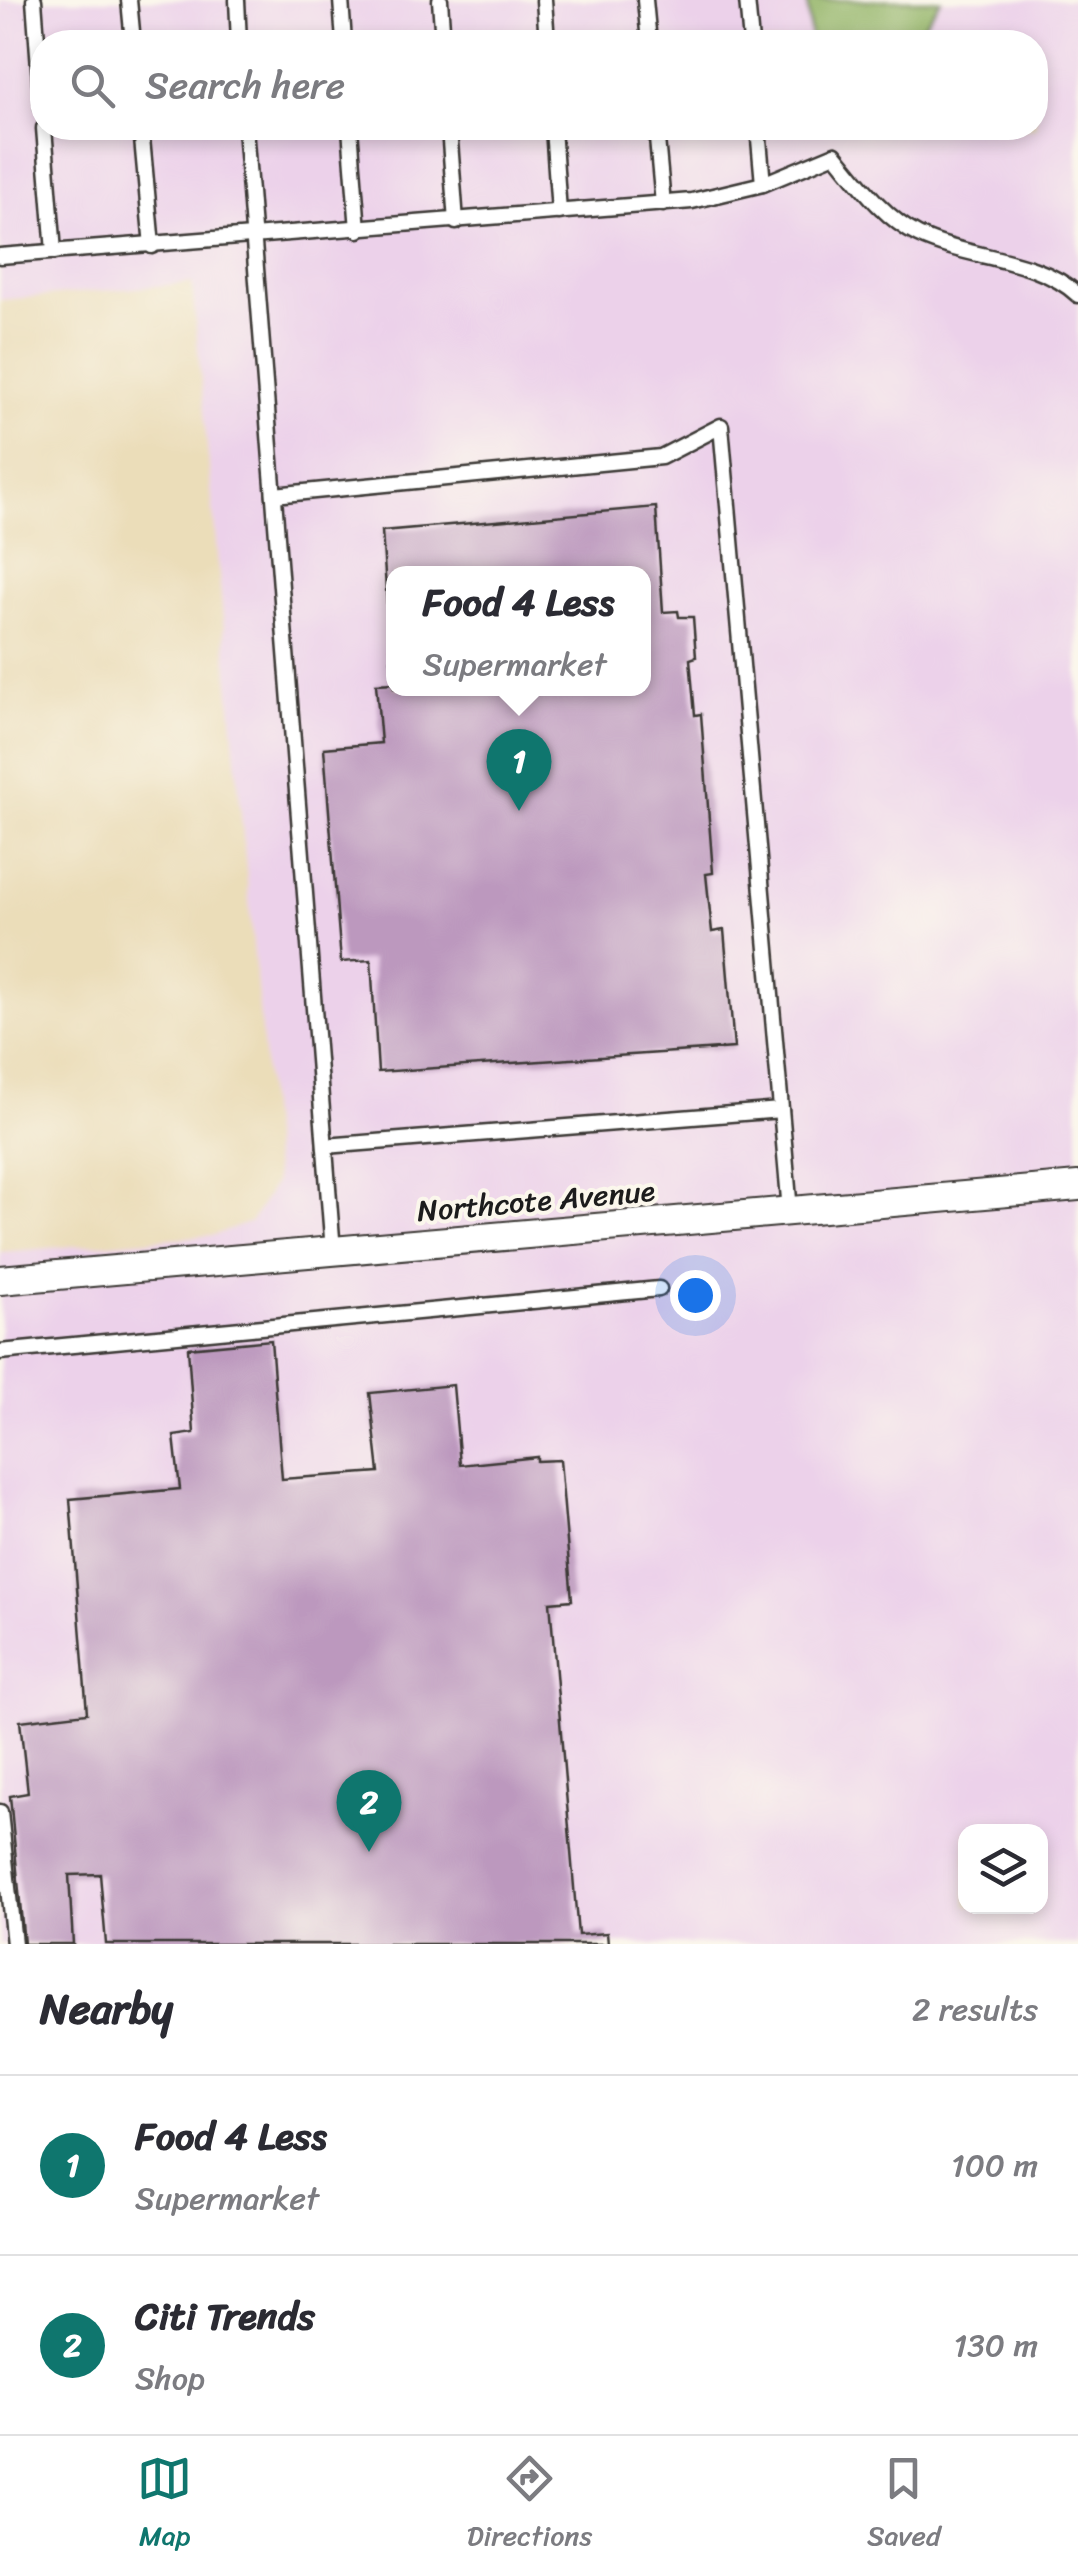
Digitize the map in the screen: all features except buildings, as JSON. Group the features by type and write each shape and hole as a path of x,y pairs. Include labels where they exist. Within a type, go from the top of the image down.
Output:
{"street":[{"name":"Northcote Avenue","path":"0,1280 1078,1186"}],"lane":[{"path":"34,0 36,30"},
{"path":"129,0 132,30"},
{"path":"236,0 239,30"},
{"path":"341,0 343,30"},
{"path":"440,0 442,30"},
{"path":"544,0 545,30"},
{"path":"645,0 648,30"},
{"path":"747,0 750,30"},
{"path":"45,140 54,252"},
{"path":"142,140 152,246"},
{"path":"246,140 333,1251"},
{"path":"351,140 358,230"},
{"path":"450,140 456,222"},
{"path":"554,140 559,212"},
{"path":"657,140 663,204"},
{"path":"759,140 764,184"},
{"path":"0,256 692,201 764,184 835,154 876,203 916,234 963,252 1016,264 1078,295"},
{"path":"274,495 660,457 721,426 790,1211"},
{"path":"325,1146 782,1110"},
{"path":"0,1352 660,1289"},
{"path":"0,1812 14,1944"}],"shaded area":[{"path":"0,0 1078,0 1078,1944 0,1944 0,1252 214,1235 251,1222 275,1182 192,283 0,300"}],"green space":[{"path":"807,0 941,0 920,30 810,30"}],"place":[{"name":"Food 4 Less","path":"519,811"},
{"name":"Citi Trends","path":"369,1852"}]}
